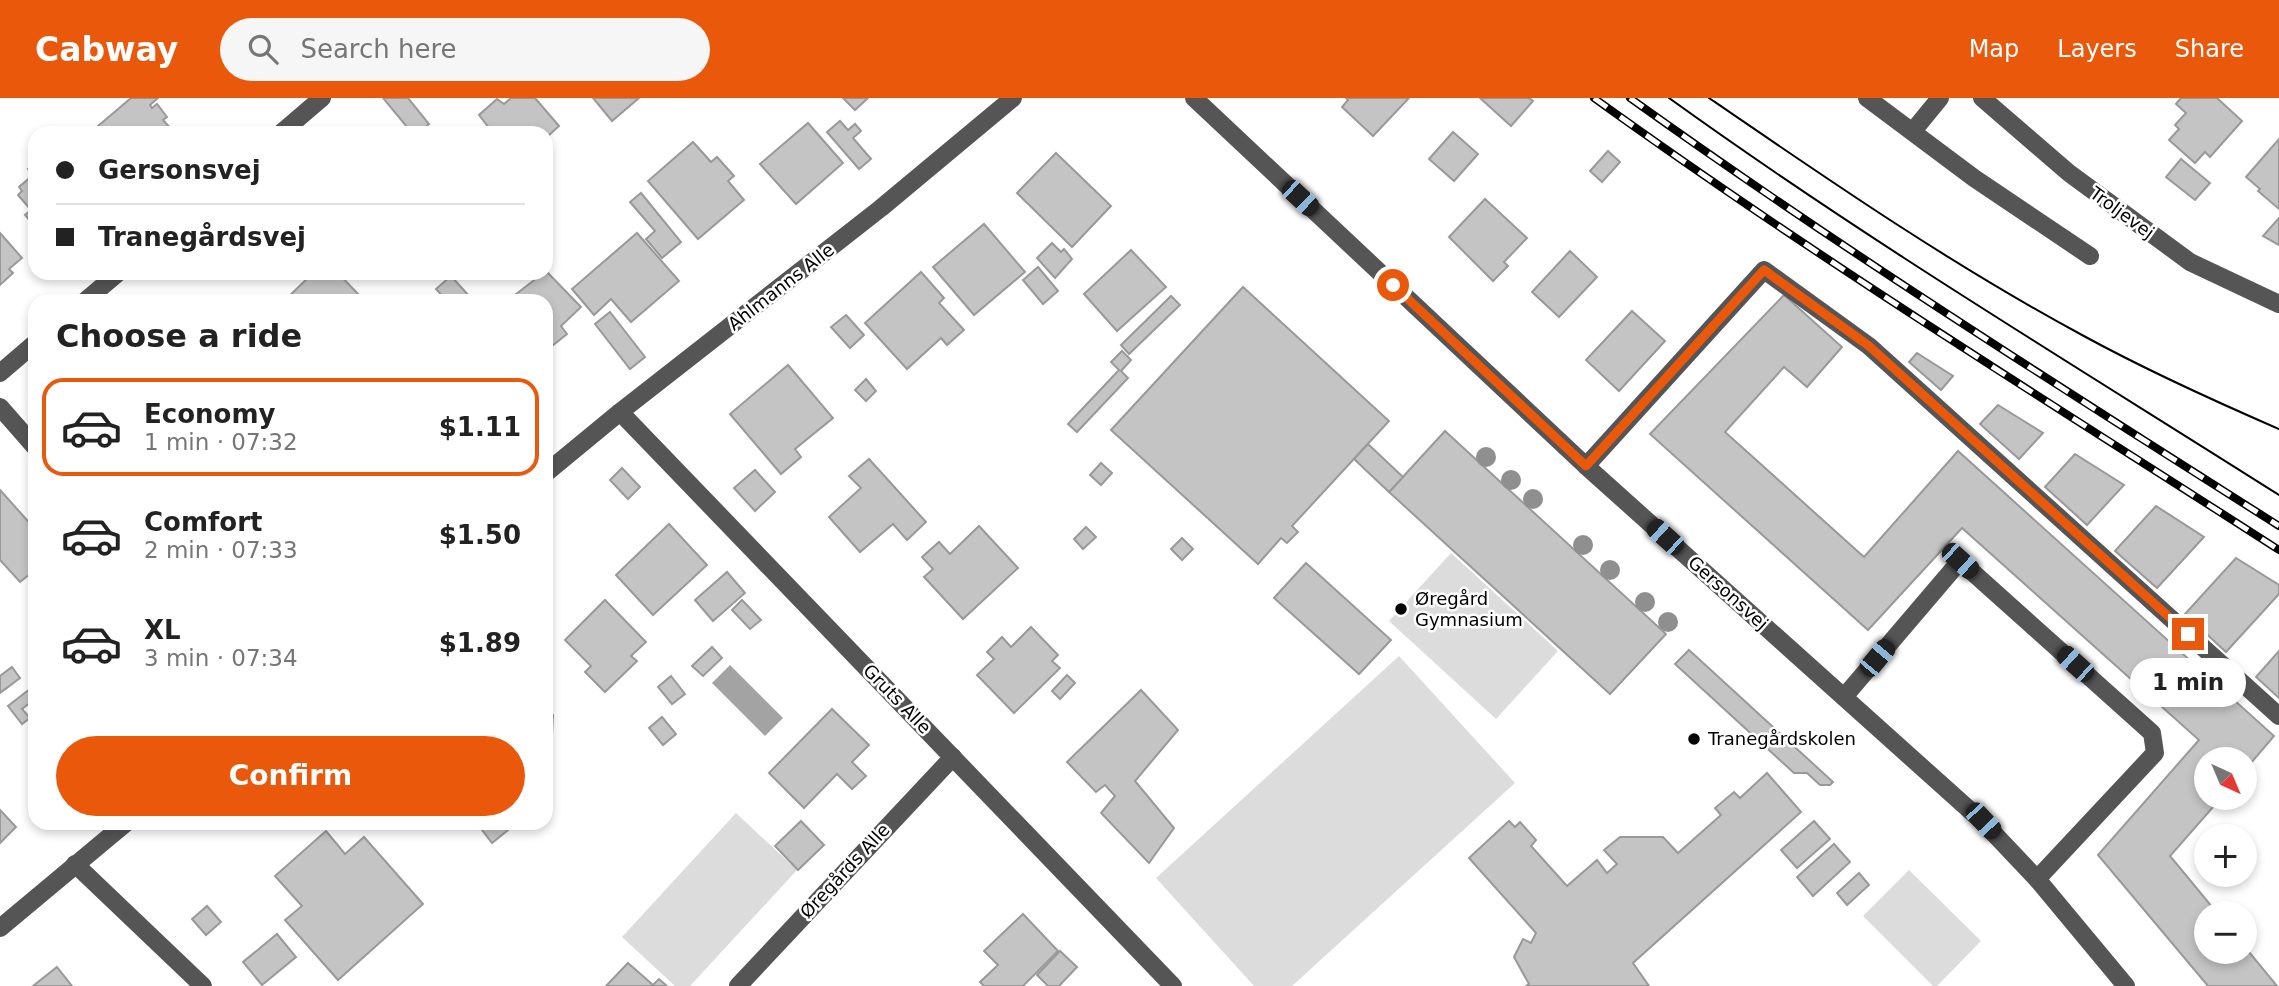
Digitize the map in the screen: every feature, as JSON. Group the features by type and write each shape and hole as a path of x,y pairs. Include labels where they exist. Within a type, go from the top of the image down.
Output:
{"street":[{"path":"289,126 322,98"},
{"name":"Ahlmanns Alle","path":"553,467 881,208 1013,98"},
{"name":"Gersonsvej","path":"1194,98 1586,466 1983,821 2037,879 2126,986"},
{"path":"1867,98 1975,178 2090,256"},
{"path":"1913,131 1940,98"},
{"name":"Troljevej","path":"1982,98 2069,173 2190,262 2279,304"},
{"path":"1586,466 1764,270 1869,346 2279,716"},
{"path":"93,294 110,280"},
{"path":"0,373 28,349"},
{"path":"0,407 28,439"},
{"name":"Gruts Alle","path":"620,412 1174,986"},
{"path":"1844,697 1960,561 2152,733 2155,752 2037,879"},
{"name":"Øregårds Alle","path":"738,986 953,757"},
{"path":"0,928 117,830"},
{"path":"75,864 204,986"}],"shaded area":[{"path":"1451,553 1558,651 1496,719 1389,621"},
{"path":"1399,656 1515,783 1292,986 1254,986 1156,878"},
{"path":"730,665 783,718 765,736 712,683"},
{"path":"736,813 797,870 690,986 675,986 622,937"},
{"path":"1909,870 1981,941 1937,986 1933,986 1863,916"}],"building":[{"path":"131,98 158,98 150,105 152,108 157,104 167,117 163,120 168,126 98,126"},
{"path":"383,98 408,98 429,124 406,126"},
{"path":"511,98 535,98 559,126 553,132 553,126 488,126 479,115 497,99 504,104"},
{"path":"593,98 639,98 612,121"},
{"path":"843,98 868,98 855,110"},
{"path":"1346,98 1409,98 1373,136 1342,107 1348,100"},
{"path":"1480,98 1529,98 1533,101 1511,126"},
{"path":"2181,98 2217,98 2242,121 2210,157 2205,152 2195,163 2169,140 2179,129 2175,125 2186,113 2176,104"},
{"path":"840,121 848,130 855,124 861,131 853,138 871,159 859,169 827,132"},
{"path":"808,123 843,163 796,204 760,164"},
{"path":"1453,132 1478,154 1454,181 1429,159"},
{"path":"2279,139 2279,209 2246,177"},
{"path":"693,142 711,162 717,157 734,176 728,181 744,200 698,239 648,181"},
{"path":"1608,151 1620,162 1602,182 1590,171"},
{"path":"1056,153 1111,206 1072,247 1017,193"},
{"path":"2181,159 2210,183 2195,200 2166,177"},
{"path":"28,179 28,207 18,195 22,191 19,187"},
{"path":"641,193 681,242 662,258 646,239 655,231 630,202"},
{"path":"1485,199 1527,238 1504,262 1508,266 1493,281 1449,237"},
{"path":"2279,218 2279,245 2263,236"},
{"path":"984,224 1025,272 974,315 933,267"},
{"path":"0,233 22,258 9,269 13,273 0,285"},
{"path":"637,233 679,281 631,322 611,299 594,315 572,289"},
{"path":"1052,243 1061,252 1064,249 1072,259 1055,278 1037,258"},
{"path":"1131,250 1166,287 1117,331 1084,294"},
{"path":"1570,251 1597,277 1559,317 1532,292"},
{"path":"1038,267 1058,291 1043,304 1023,280"},
{"path":"921,272 944,298 939,303 964,330 947,345 941,338 907,369 865,323"},
{"path":"553,278 581,307 561,326 567,334 553,345 553,294 516,294 534,280"},
{"path":"306,280 345,280 358,294 291,294"},
{"path":"446,280 455,280 467,294 441,294 436,289"},
{"path":"1243,287 1389,421 1292,526 1298,532 1287,543 1281,538 1258,564 1111,430"},
{"path":"1784,295 1842,347 1807,387 1784,367 1725,432 1864,557 1958,451 2274,736 2258,755 2258,747 2194,747 2194,810 2210,810 2198,824 2194,824 2194,829 2170,856 2207,901 2194,901 2194,964 2257,964 2257,962 2277,986 2208,986 2098,855 2199,740 1962,528 1868,630 1650,434"},
{"path":"1171,296 1180,305 1129,354 1121,345"},
{"path":"1632,311 1665,341 1619,391 1586,360"},
{"path":"610,312 645,357 630,369 595,324"},
{"path":"846,315 864,335 850,348 831,327"},
{"path":"1122,351 1131,360 1121,371 1128,378 1077,432 1068,424 1119,370 1111,362"},
{"path":"1917,353 1953,376 1941,390 1909,362"},
{"path":"788,365 833,418 795,449 801,457 781,474 730,414"},
{"path":"866,379 876,391 866,401 855,390"},
{"path":"1998,405 2043,433 2019,459 1980,424"},
{"path":"1445,431 1666,634 1610,694 1389,492"},
{"path":"1368,444 1403,477 1389,492 1354,459"},
{"path":"2075,454 2124,485 2087,525 2045,487"},
{"path":"869,459 926,522 907,540 893,524 860,552 829,517 861,488 849,476"},
{"path":"1101,463 1112,473 1101,485 1090,475"},
{"path":"622,468 640,487 628,499 610,480"},
{"path":"755,470 775,492 755,511 734,488"},
{"path":"0,490 28,521 28,576 20,582 0,560"},
{"path":"2156,506 2204,537 2157,588 2115,551"},
{"path":"669,524 707,565 653,615 616,575"},
{"path":"979,526 1018,568 963,619 924,577 933,569 922,557 939,542 950,554"},
{"path":"1086,527 1096,537 1083,549 1074,539"},
{"path":"1182,538 1193,549 1182,560 1171,549"},
{"path":"2236,558 2279,585 2279,594 2226,652 2185,614"},
{"path":"1306,563 1391,640 1359,674 1274,598"},
{"path":"727,572 745,593 713,621 695,600"},
{"path":"605,600 646,642 631,656 637,661 605,692 585,672 591,666 565,640"},
{"path":"742,600 761,620 750,629 732,610"},
{"path":"1031,627 1058,655 1052,661 1060,668 1014,713 977,675 994,659 987,652 1002,637 1011,647"},
{"path":"712,647 722,658 703,676 692,666"},
{"path":"1689,650 1833,782 1830,785 1820,785 1807,773 1794,773 1675,664"},
{"path":"2279,651 2279,698 2256,677"},
{"path":"12,667 20,678 0,693 0,676"},
{"path":"1067,675 1075,683 1060,699 1052,691"},
{"path":"671,676 685,694 672,704 658,687"},
{"path":"28,690 28,704 22,709 28,720 22,724 8,706"},
{"path":"1141,690 1178,730 1135,781 1174,828 1149,863 1101,813 1115,796 1105,785 1096,792 1067,762"},
{"path":"832,709 869,745 852,762 866,776 852,789 837,774 804,808 769,773"},
{"path":"662,717 676,734 663,745 649,728"},
{"path":"1767,773 1801,812 1633,963 1649,986 1526,986 1529,984 1514,957 1523,939 1531,943 1536,933 1469,858 1509,821 1515,827 1520,822 1536,840 1531,846 1567,886 1597,860 1607,873 1617,864 1604,850 1620,837 1663,837 1678,853 1721,815 1715,808 1734,792 1740,798"},
{"path":"0,810 16,827 0,843"},
{"path":"801,821 824,845 798,870 775,846"},
{"path":"1814,821 1830,839 1797,868 1781,850"},
{"path":"482,830 508,830 492,843"},
{"path":"326,831 345,854 364,837 423,904 338,980 285,920 302,906 275,876"},
{"path":"1834,844 1850,862 1813,896 1797,877"},
{"path":"1859,873 1869,885 1847,905 1837,893"},
{"path":"207,906 221,922 206,935 192,919"},
{"path":"1023,914 1058,951 1023,986 984,986 980,982 998,965 984,951"},
{"path":"277,934 296,957 262,985 243,962"},
{"path":"1060,951 1077,967 1059,986 1048,986 1037,975"},
{"path":"628,963 653,985 659,979 667,986 606,986"},
{"path":"57,967 72,986 33,986"}],"tram line":[{"path":"1669,98 1895,252 2279,495"},
{"path":"1709,98 1892,221 2034,308 2106,348 2279,429"}],"railway":[{"path":"1594,98 1848,272 2279,550"},
{"path":"1630,98 1870,263 2279,526"}],"place":[{"name":"Øregård Gymnasium","path":"1401,609"},
{"name":"Tranegårdskolen","path":"1694,739"}],"route":[{"path":"1393,285 1586,466 1764,270 1869,346 2188,634"}]}
